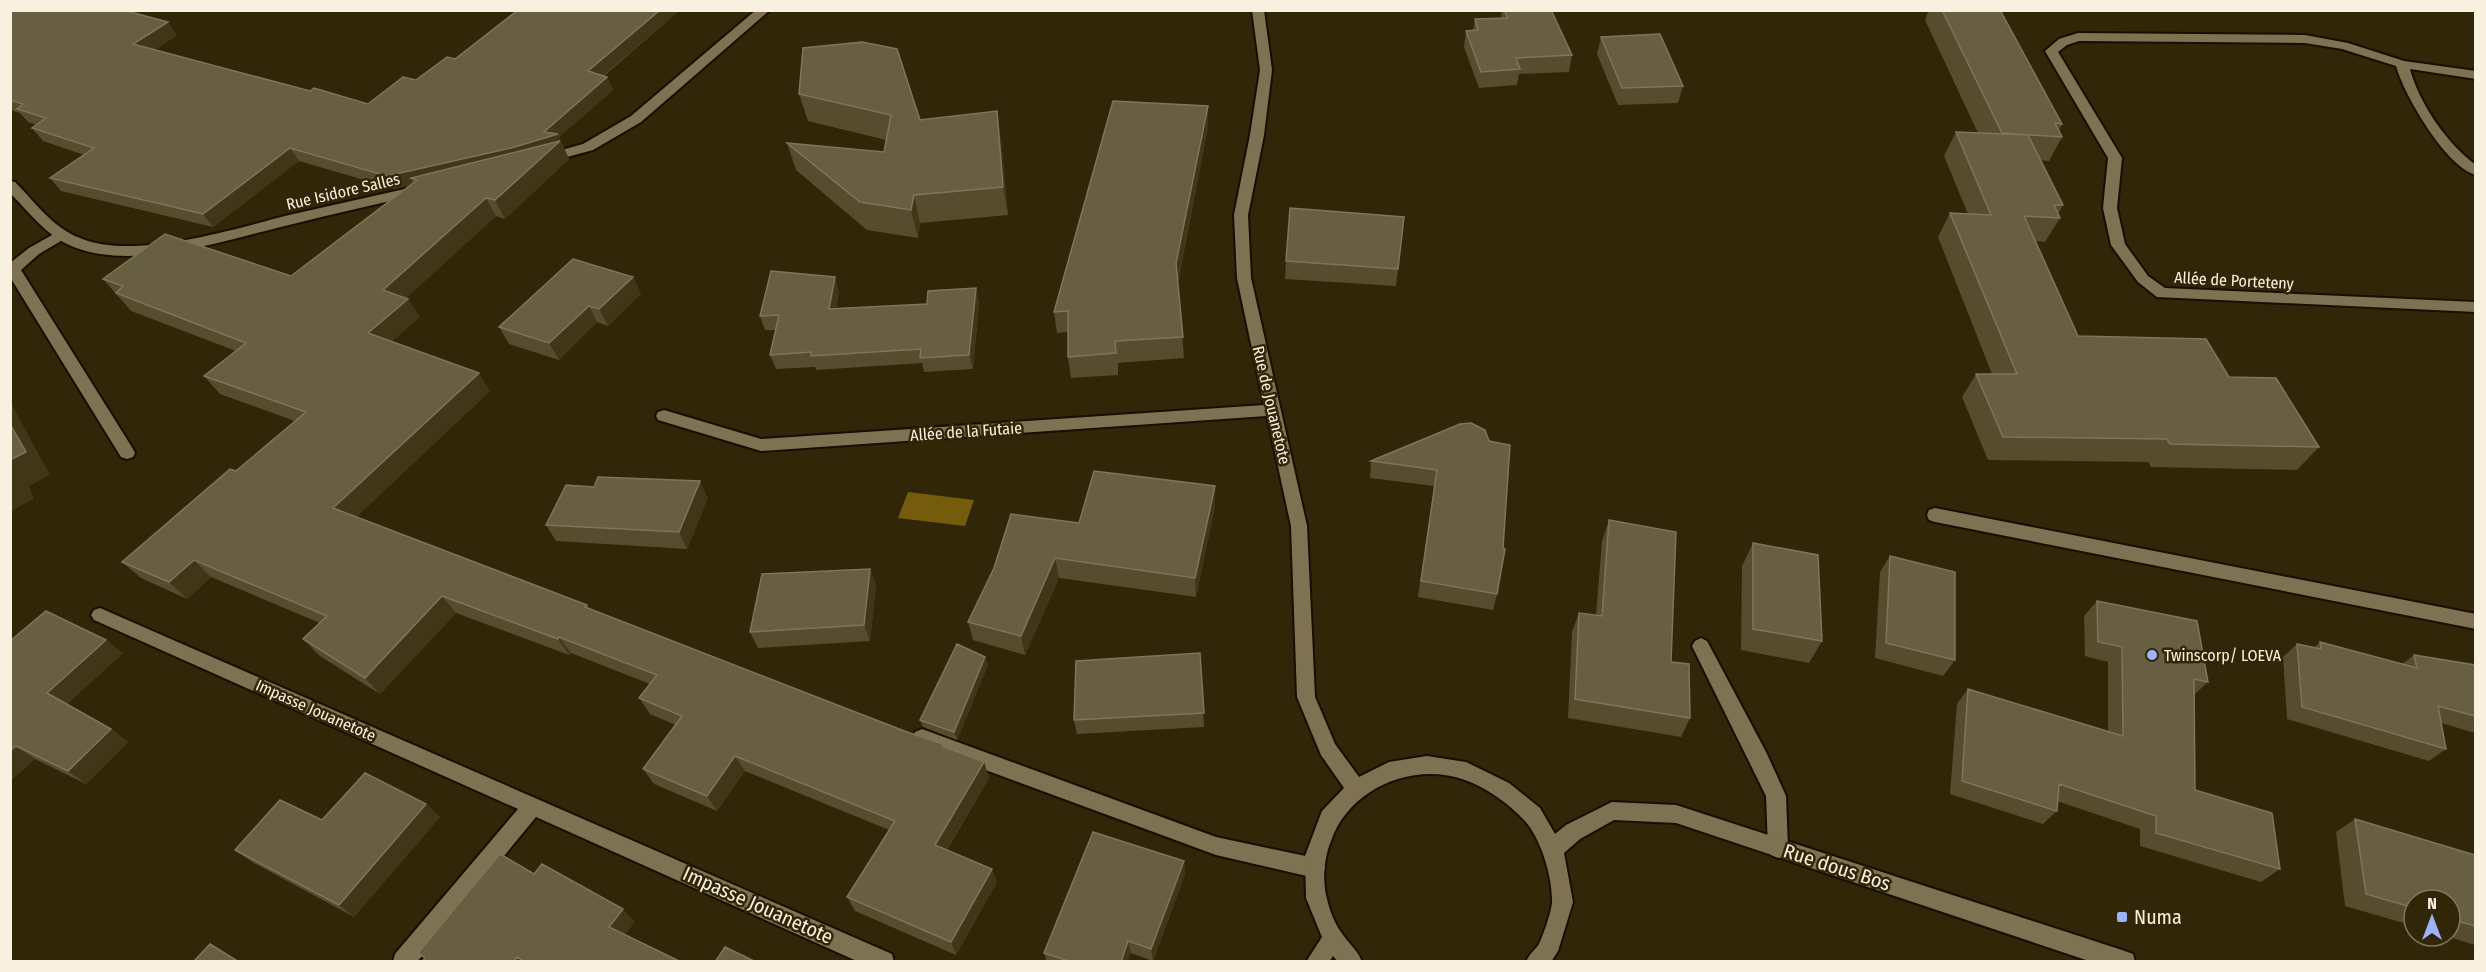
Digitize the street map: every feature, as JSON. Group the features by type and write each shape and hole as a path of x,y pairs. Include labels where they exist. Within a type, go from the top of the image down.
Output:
{"street":[{"path":"531,164 588,147 636,119 764,10"},
{"name":"Rue de Jouanetote","path":"1258,10 1266,70 1257,135 1241,215 1244,278 1299,526 1306,697 1328,749 1356,789"},
{"name":"Allée de Porteteny","path":"2475,75 2402,64 2344,46 2306,39 2078,37 2063,42 2051,51 2115,158 2110,208 2118,245 2142,279 2162,293 2475,307"},
{"path":"2402,64 2406,84 2422,115 2475,171"},
{"name":"Rue Isidore Salles","path":"10,185 61,235 77,243 106,250 151,248 204,240 430,188"},
{"path":"61,235 34,251 13,269 127,453"},
{"name":"Allée de la Futaie","path":"664,416 761,445 1273,410"},
{"path":"1935,515 2475,622"},
{"name":"Impasse Jouanetote","path":"100,615 885,962"},
{"path":"1701,646 1776,796 1778,848"},
{"path":"921,738 1216,846 1315,868"},
{"path":"1352,962 1333,939 1316,898 1315,856 1329,818 1356,789 1389,771 1426,765 1466,771 1502,789 1533,816 1553,849 1563,902 1547,951 1536,962"},
{"path":"403,962 532,806"},
{"name":"Rue dous Bos","path":"1553,849 1573,832 1612,811 1677,814 2125,962"},
{"path":"1316,962 1333,939"}],"shaded area":[{"path":"908,492 974,500 965,526 898,518"}],"building":[{"path":"10,10 123,10 168,22 133,44 310,91 314,88 368,104 403,77 416,80 447,57 455,59 518,10 660,10 588,71 607,77 544,132 558,134 511,148 387,176 290,148 203,214 50,178 94,148 32,128 46,118 17,109 23,104 10,100"},
{"path":"1504,10 1551,10 1572,55 1516,58 1520,69 1481,72 1466,31 1478,30 1475,19 1508,18"},
{"path":"1942,10 2000,10 2062,124 2055,123 2062,137 2002,133"},
{"path":"1660,34 1683,86 1622,88 1601,37"},
{"path":"862,42 897,49 920,120 997,111 1003,187 914,195 911,210 860,202 787,143 884,152 891,115 799,94 803,48"},
{"path":"1113,101 1208,106 1176,263 1183,337 1115,341 1116,353 1068,357 1068,311 1054,312"},
{"path":"1956,132 2028,135 2063,205 2054,205 2060,218 2024,216 2078,336 2206,339 2229,377 2276,378 2319,447 2170,444 2167,439 2003,437 1976,374 2017,374 1950,213 1991,215"},
{"path":"560,141 495,200 486,198 383,290 408,299 368,333 479,373 333,508 587,605 585,607 943,744 942,746 984,762 935,845 992,869 951,942 847,897 895,821 735,756 707,796 643,769 682,716 639,698 657,675 559,637 558,639 442,596 365,678 303,639 327,616 194,560 169,582 122,562 230,469 236,471 306,412 204,376 246,343 116,293 123,286 103,279 165,234 291,276 417,180 411,178"},
{"path":"1290,208 1404,217 1398,269 1286,261"},
{"path":"573,259 633,277 599,309 589,306 549,343 499,327"},
{"path":"771,271 835,277 829,309 927,304 928,291 976,288 969,355 920,358 921,349 811,356 811,352 770,355 779,315 760,316"},
{"path":"1471,423 1485,430 1489,441 1510,445 1503,548 1505,549 1497,594 1421,581 1437,470 1371,461 1460,424"},
{"path":"10,424 26,452 10,460"},
{"path":"1094,471 1215,486 1195,578 1055,558 1021,636 968,622 994,568 1011,514 1079,523"},
{"path":"598,477 700,481 679,532 546,525 566,485 594,487"},
{"path":"1609,520 1676,532 1671,662 1689,664 1690,718 1575,699 1579,613 1602,616"},
{"path":"1753,543 1818,555 1822,641 1753,629"},
{"path":"1890,556 1955,572 1955,660 1886,643"},
{"path":"870,569 864,625 750,632 762,574"},
{"path":"2097,601 2197,621 2208,682 2194,679 2195,790 2272,813 2280,869 2156,833 2156,816 2059,784 2057,811 1962,781 1968,689 2123,736 2122,647 2098,642"},
{"path":"46,611 106,640 47,693 111,729 68,771 16,746 10,751 10,641"},
{"path":"2320,642 2417,668 2414,655 2475,665 2475,716 2438,706 2446,749 2302,707 2297,644 2321,649"},
{"path":"957,644 985,657 954,732 920,720"},
{"path":"1200,653 1204,713 1074,720 1076,661"},
{"path":"365,773 426,804 339,905 235,850 280,800 322,820"},
{"path":"2355,819 2475,855 2475,926 2462,922 2462,888 2402,888 2402,904 2366,894"},
{"path":"1093,832 1184,861 1151,949 1128,941 1121,962 1072,962 1044,953"},
{"path":"500,854 534,874 542,864 623,909 609,927 681,962 525,962 517,957 513,962 422,962 425,958 418,953"},
{"path":"210,944 239,962 193,962"},
{"path":"725,947 756,962 715,962"}],"place":[{"name":"Twinscorp/ LOEVA","path":"2152,655"},
{"name":"Numa","path":"2122,917"}]}
